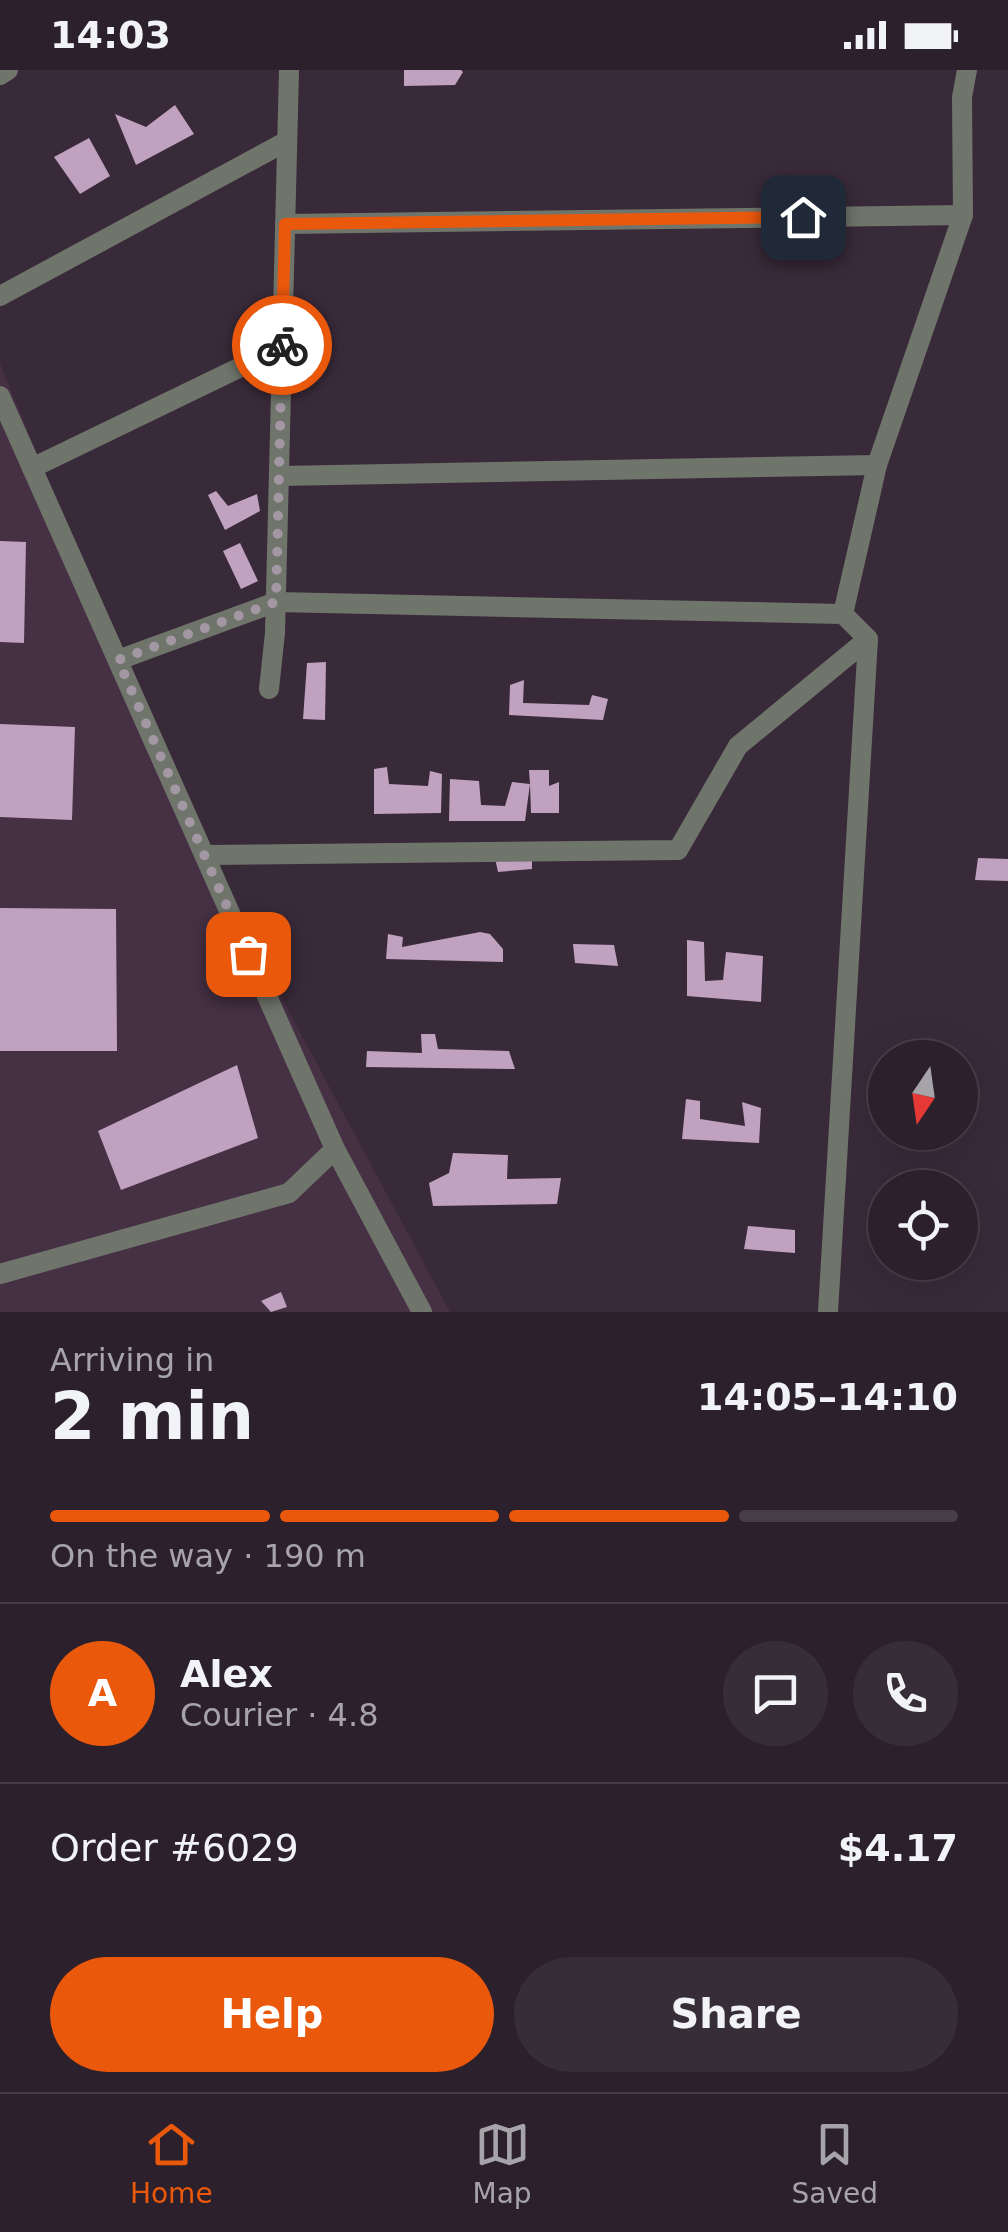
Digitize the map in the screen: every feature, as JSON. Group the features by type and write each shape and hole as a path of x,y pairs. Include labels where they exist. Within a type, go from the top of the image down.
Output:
{"street":[{"path":"0,75 8,70"},
{"path":"269,689 276,602 289,70"},
{"path":"843,614 877,466 963,215 962,97 967,70"},
{"path":"0,296 288,142"},
{"path":"285,224 963,215"},
{"path":"32,468 282,347"},
{"path":"0,396 335,1150 422,1312"},
{"path":"279,476 877,466"},
{"path":"118,660 276,602 843,614 868,640 828,1312"},
{"path":"204,856 678,850 738,746 868,640"},
{"path":"0,1274 289,1193 335,1150"}],"shaded area":[{"path":"0,364 205,855 450,1312 0,1312"}],"building":[{"path":"404,70 463,72 455,85 404,86"},
{"path":"175,105 194,134 136,165 115,114 146,127"},
{"path":"89,138 110,176 80,194 54,157"},
{"path":"216,491 228,506 257,494 260,511 225,530 208,495"},
{"path":"0,541 26,542 24,643 0,642"},
{"path":"240,543 258,581 241,589 223,551"},
{"path":"326,662 325,720 303,719 307,663"},
{"path":"524,680 523,703 589,705 592,695 608,699 603,720 509,715 510,685"},
{"path":"0,724 75,727 72,820 0,817"},
{"path":"387,767 389,784 428,786 430,771 442,774 441,813 374,814 374,769"},
{"path":"529,770 549,770 549,786 559,782 559,813 531,813"},
{"path":"450,779 479,781 481,805 505,806 512,782 530,784 525,821 449,821"},
{"path":"495,858 532,858 532,869 498,872"},
{"path":"978,858 1008,859 1008,881 975,880"},
{"path":"0,908 116,909 117,1051 0,1051"},
{"path":"480,932 490,934 503,949 503,962 386,959 388,934 403,937 402,947"},
{"path":"687,940 704,942 705,981 723,980 726,952 763,956 761,1002 687,996"},
{"path":"573,944 614,945 618,966 575,963"},
{"path":"421,1034 435,1034 438,1049 509,1051 515,1069 366,1067 367,1051 422,1053"},
{"path":"237,1065 258,1138 121,1190 98,1131"},
{"path":"686,1099 700,1101 700,1119 745,1126 742,1102 761,1108 759,1143 682,1139"},
{"path":"453,1153 508,1155 507,1179 561,1178 557,1204 433,1206 429,1183 449,1173"},
{"path":"748,1226 795,1230 795,1253 744,1249"},
{"path":"281,1292 287,1307 271,1312 261,1301"}],"way so far":[{"path":"248,954 118,660 276,602 282,345"}],"route":[{"path":"282,345 285,224 803,217"}]}
